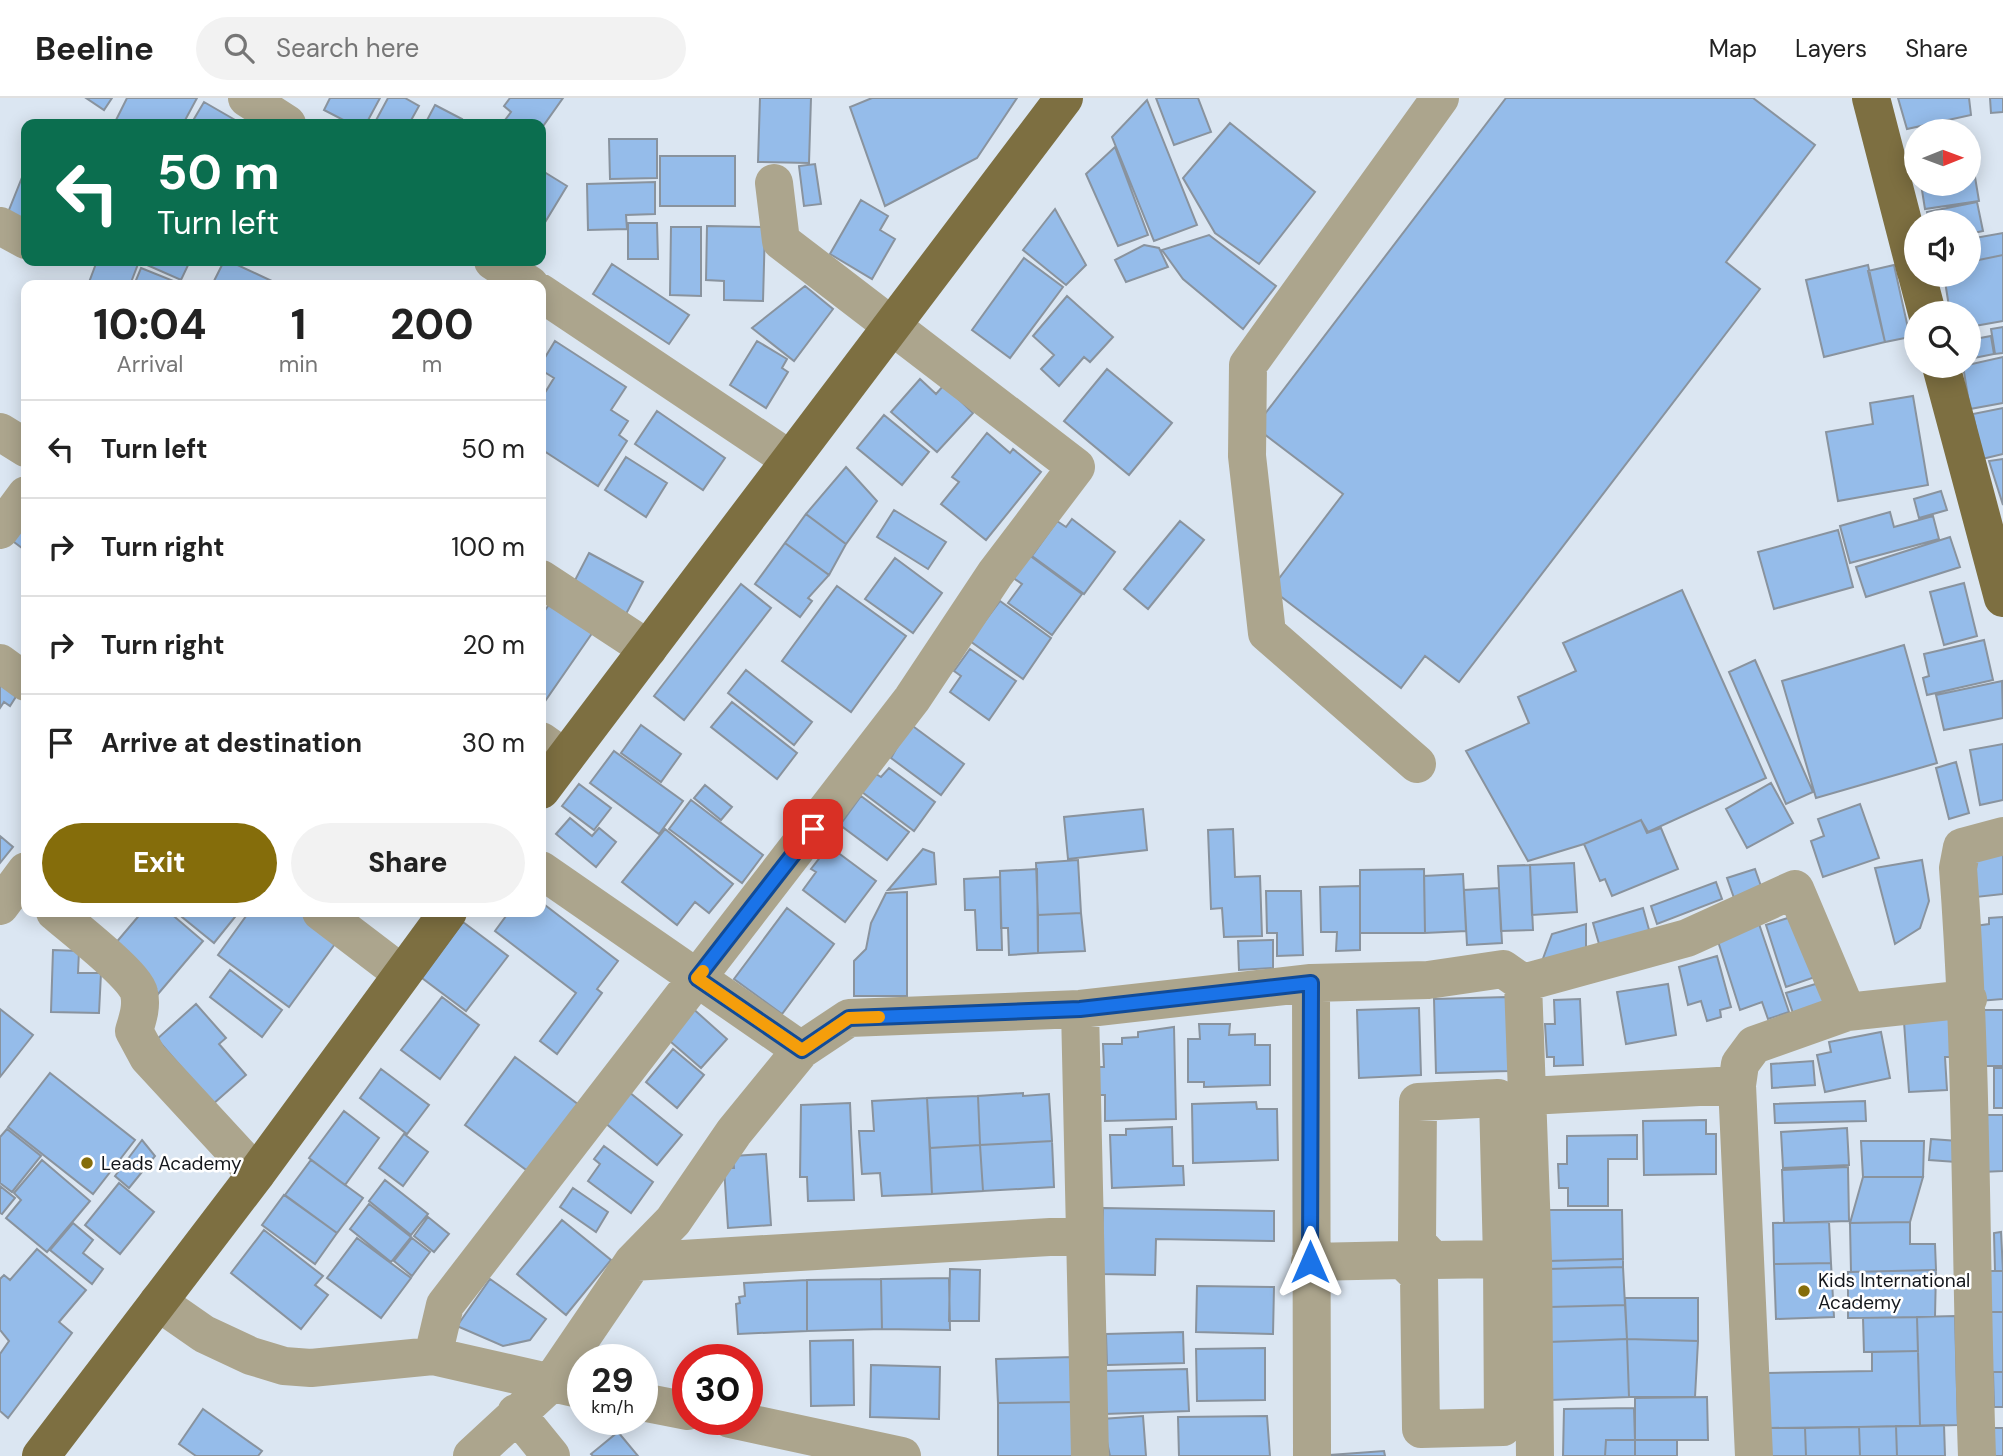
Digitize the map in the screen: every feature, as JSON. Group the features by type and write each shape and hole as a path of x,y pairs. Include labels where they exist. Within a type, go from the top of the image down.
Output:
{"main road":[{"path":"546,773 553,749 648,649 789,458 1064,98"},
{"path":"1871,98 1904,224"},
{"path":"1944,378 2003,598"},
{"path":"41,1456 256,1174 444,917"}],"street":[{"path":"247,98 279,119"},
{"path":"1417,764 1267,633 1247,456 1248,365 1440,98"},
{"path":"433,1356 445,1305 912,699 995,574 1076,467 894,324 781,241 774,183"},
{"path":"0,226 21,237"},
{"path":"501,266 522,280"},
{"path":"546,296 789,458"},
{"path":"0,432 21,445"},
{"path":"0,530 21,502"},
{"path":"546,582 648,649"},
{"path":"0,663 21,678"},
{"path":"1978,1456 1971,1276 1968,999 1958,869 1962,847 2003,836"},
{"path":"546,873 802,1050"},
{"path":"1523,983 1687,938 1795,889 1847,1012"},
{"path":"61,917 123,971 139,990 140,1012 134,1031 148,1057 256,1174"},
{"path":"328,917 401,973"},
{"path":"590,1344 633,1262 673,1222 734,1132 802,1050 849,1018 1080,1009 1311,983 1428,979 1503,969 1523,983"},
{"path":"1311,983 1312,1456"},
{"path":"1523,983 1529,1096 1518,1259 1503,1427 1421,1429 1418,1102 1498,1098 1518,1259 1535,1456"},
{"path":"1754,1456 1737,1084 1740,1064 1754,1045 1847,1012 1968,999"},
{"path":"1080,1009 1090,1456"},
{"path":"1529,1096 1737,1084"},
{"path":"633,1262 1084,1235"},
{"path":"1310,1262 1518,1259"},
{"path":"158,1302 204,1334 251,1356 284,1366 311,1368 433,1356 567,1387"},
{"path":"472,1456 516,1413 567,1387"},
{"path":"516,1413 551,1456"},
{"path":"763,1431 803,1445 902,1456"}],"building":[{"path":"86,98 112,98 104,110"},
{"path":"127,98 197,98 186,119 116,119"},
{"path":"330,98 380,98 369,119 341,119 324,110"},
{"path":"388,98 405,98 419,106 412,119 377,119"},
{"path":"510,98 563,98 546,122 546,119 506,119 511,112 504,106"},
{"path":"760,98 811,98 809,163 758,162"},
{"path":"872,98 1017,98 977,158 885,206 850,107"},
{"path":"1156,98 1198,98 1211,132 1174,145"},
{"path":"1506,98 1753,98 1815,145 1726,262 1760,289 1459,682 1425,656 1401,688 1271,589 1343,494 1255,427"},
{"path":"1898,98 1969,98 1971,115 1953,119 1904,119"},
{"path":"1990,98 2003,98 2003,112 1991,113"},
{"path":"1147,100 1197,225 1154,241 1112,137"},
{"path":"204,102 233,119 194,119"},
{"path":"435,105 462,119 428,119"},
{"path":"1230,123 1315,192 1259,264 1215,233 1183,178"},
{"path":"609,139 657,139 657,178 610,179"},
{"path":"1115,147 1148,235 1118,246 1086,174"},
{"path":"660,156 735,156 735,206 660,206"},
{"path":"815,164 821,204 804,206 799,166"},
{"path":"546,173 567,186 546,221"},
{"path":"21,180 21,221 7,215"},
{"path":"655,182 655,214 626,215 627,229 588,230 587,184"},
{"path":"1923,196 1978,196 1979,201 1925,209"},
{"path":"861,200 888,216 880,230 895,239 872,279 830,254"},
{"path":"1977,202 1979,210 1937,210"},
{"path":"1055,209 1086,265 1066,285 1023,250"},
{"path":"628,223 657,223 658,259 628,259"},
{"path":"707,226 765,227 763,301 724,300 724,281 706,280"},
{"path":"671,227 701,227 701,296 670,295"},
{"path":"2003,233 2003,255 1981,260 1981,237"},
{"path":"1209,235 1276,286 1243,329 1183,279 1162,250"},
{"path":"1144,245 1159,248 1168,267 1126,282 1115,260"},
{"path":"2003,255 2003,321 1981,325 1981,301 1948,301 1946,287 1981,287 1981,260"},
{"path":"1024,258 1063,287 1010,358 972,330"},
{"path":"612,264 689,315 669,344 593,294"},
{"path":"1868,265 1885,342 1824,357 1806,280"},
{"path":"1894,265 1904,310 1904,338 1885,342 1868,271"},
{"path":"95,266 137,266 132,280 90,280"},
{"path":"149,266 188,266 181,280"},
{"path":"222,266 240,266 270,280 214,280"},
{"path":"141,268 171,280 136,280"},
{"path":"805,286 833,309 794,361 752,328"},
{"path":"1067,296 1113,337 1090,362 1084,357 1059,386 1041,369 1054,355 1033,336"},
{"path":"2003,327 2003,353 1995,354 1991,329"},
{"path":"1991,336 1994,354 1981,357 1981,338"},
{"path":"555,341 626,387 611,410 628,421 619,435 627,441 598,486 546,452 546,391 554,378 546,373 546,356"},
{"path":"757,341 787,359 782,368 788,372 766,408 730,385"},
{"path":"2003,357 2003,403 1970,409 1965,378 1981,378 1981,362"},
{"path":"1107,369 1172,423 1129,475 1064,421"},
{"path":"920,379 936,394 944,385 973,413 937,452 891,412"},
{"path":"1913,396 1928,485 1838,501 1826,432 1873,424 1870,403"},
{"path":"2003,408 2003,454 1982,459 1973,414"},
{"path":"657,411 725,458 703,490 635,444"},
{"path":"884,415 929,452 902,485 857,448"},
{"path":"987,433 1010,453 1013,449 1041,472 986,540 941,504 959,482 952,477"},
{"path":"626,457 667,483 646,517 605,490"},
{"path":"2003,459 2003,505 1989,461"},
{"path":"846,467 877,501 846,544 806,514"},
{"path":"1941,491 1947,510 1919,518 1914,499"},
{"path":"894,510 946,542 928,569 877,537"},
{"path":"1890,512 1894,527 1933,516 1939,539 1850,563 1840,526"},
{"path":"806,514 846,544 829,575 785,543"},
{"path":"1072,519 1115,552 1084,594 1032,556 1057,521 1066,527"},
{"path":"1180,521 1204,540 1148,609 1124,589"},
{"path":"21,522 21,547 10,539"},
{"path":"1838,530 1853,587 1774,609 1758,552"},
{"path":"1950,537 1960,567 1866,597 1856,567"},
{"path":"785,543 829,575 808,598 812,601 800,617 755,584"},
{"path":"589,553 643,582 626,614 572,586"},
{"path":"1029,555 1082,594 1052,635 1008,603 1022,584 1012,577"},
{"path":"895,558 942,593 913,633 865,599"},
{"path":"1964,583 1977,636 1944,645 1930,592"},
{"path":"741,584 771,608 684,720 654,696"},
{"path":"837,586 906,636 851,712 782,661"},
{"path":"1682,590 1766,778 1648,832 1641,820 1584,844 1528,861 1466,751 1529,723 1518,697 1576,671 1563,643"},
{"path":"553,599 595,629 546,700 546,609"},
{"path":"1000,601 1051,638 1023,679 970,641"},
{"path":"1984,640 1993,680 1927,695 1923,678 1929,676 1924,654"},
{"path":"1904,645 1937,763 1816,798 1782,681"},
{"path":"970,649 1016,681 989,720 950,692 961,676 954,671"},
{"path":"1755,660 1813,792 1786,804 1729,672"},
{"path":"746,670 812,722 794,745 728,693"},
{"path":"2002,681 2003,718 1944,730 1936,695"},
{"path":"0,685 17,695 10,706 4,702 0,708"},
{"path":"732,702 797,753 777,779 711,727"},
{"path":"910,724 964,764 941,795 891,758"},
{"path":"641,725 681,754 661,782 621,753"},
{"path":"2003,744 2003,800 1980,805 1970,750"},
{"path":"614,751 683,801 659,834 590,783"},
{"path":"1956,762 1969,813 1949,819 1936,768"},
{"path":"889,768 935,802 914,831 862,792 876,774 881,777"},
{"path":"1771,783 1793,823 1747,848 1726,809"},
{"path":"579,784 611,808 594,830 562,806"},
{"path":"705,785 732,807 721,820 694,798"},
{"path":"861,796 909,832 887,860 840,825"},
{"path":"691,800 763,855 742,883 669,829"},
{"path":"1860,804 1879,858 1823,877 1811,841 1824,836 1818,819"},
{"path":"1143,809 1147,850 1068,859 1064,817"},
{"path":"570,818 592,836 599,828 616,842 596,867 556,834"},
{"path":"1641,820 1647,833 1661,828 1678,869 1612,896 1605,879 1600,881 1584,844"},
{"path":"665,829 733,884 709,913 695,902 677,925 622,882"},
{"path":"1233,829 1235,877 1260,876 1262,936 1224,937 1222,908 1211,909 1208,830"},
{"path":"0,836 13,847 0,863"},
{"path":"2003,841 2003,894 1976,897 1967,847"},
{"path":"829,846 876,881 845,922 803,890 816,872 811,869"},
{"path":"923,849 934,853 936,884 888,890"},
{"path":"1078,860 1081,913 1038,915 1036,863"},
{"path":"1922,860 1929,901 1920,928 1895,944 1875,868"},
{"path":"1574,863 1577,912 1532,915 1530,865"},
{"path":"1530,865 1533,930 1501,931 1498,866"},
{"path":"1037,869 1038,953 1009,955 1008,928 1001,928 1000,871"},
{"path":"1424,869 1425,933 1360,933 1360,870"},
{"path":"1755,869 1762,889 1734,898 1727,878"},
{"path":"1463,874 1466,931 1425,933 1424,876"},
{"path":"1000,877 1002,950 977,950 975,910 965,910 964,879"},
{"path":"1716,882 1722,899 1657,924 1651,906"},
{"path":"1360,886 1360,950 1336,951 1337,932 1321,932 1320,887"},
{"path":"1499,888 1502,943 1467,945 1464,890"},
{"path":"1266,891 1301,891 1303,955 1277,956 1277,933 1267,933"},
{"path":"907,892 907,996 854,996 854,961 866,949 871,923 886,893"},
{"path":"546,906 618,961 597,989 602,993 557,1054 540,1041 576,993 495,931 505,917 546,917"},
{"path":"787,908 834,944 782,1014 734,979"},
{"path":"1643,908 1653,944 1603,958 1593,923"},
{"path":"1081,913 1085,951 1038,953 1038,915"},
{"path":"1800,914 1821,975 1786,987 1766,925"},
{"path":"138,917 175,917 203,941 158,994 109,951"},
{"path":"182,917 235,917 214,943"},
{"path":"245,917 312,917 340,937 289,1007 218,955"},
{"path":"2003,917 2003,999 1979,1001 1974,926 1989,924 1989,918"},
{"path":"1757,918 1789,1012 1768,1019 1762,1002 1740,1010 1715,932"},
{"path":"463,922 508,956 466,1011 422,978"},
{"path":"1586,924 1586,958 1541,964 1552,934"},
{"path":"1273,940 1273,968 1239,970 1238,941"},
{"path":"53,950 79,951 78,973 101,973 99,1013 51,1012"},
{"path":"1717,956 1731,1007 1720,1010 1721,1017 1707,1021 1701,1001 1688,1005 1679,967"},
{"path":"230,970 282,1010 262,1037 210,997"},
{"path":"1822,982 1830,1005 1794,1016 1786,993"},
{"path":"1668,984 1676,1035 1626,1044 1617,992"},
{"path":"442,997 479,1025 440,1079 401,1050"},
{"path":"1507,997 1509,1071 1436,1073 1434,999"},
{"path":"1580,999 1583,1065 1554,1066 1554,1057 1547,1057 1545,1024 1555,1024 1554,1000"},
{"path":"196,1004 226,1038 219,1044 246,1075 213,1104 157,1039"},
{"path":"690,1006 727,1039 701,1068 664,1036"},
{"path":"1419,1008 1421,1075 1359,1078 1357,1010"},
{"path":"0,1009 33,1035 0,1077"},
{"path":"1984,1010 2003,1010 2003,1066 1984,1066"},
{"path":"1952,1018 1955,1057 1945,1057 1947,1090 1909,1092 1904,1022"},
{"path":"1199,1024 1230,1024 1229,1035 1255,1034 1255,1045 1270,1045 1270,1085 1204,1087 1204,1082 1188,1082 1188,1039 1200,1039"},
{"path":"1174,1027 1176,1119 1105,1121 1105,1095 1098,1095 1097,1067 1104,1067 1103,1044 1122,1044 1122,1038 1138,1037 1138,1032"},
{"path":"1881,1032 1890,1078 1825,1092 1817,1055 1831,1052 1829,1042"},
{"path":"673,1049 704,1075 677,1108 646,1082"},
{"path":"515,1057 579,1105 529,1172 465,1125"},
{"path":"1813,1061 1815,1085 1772,1088 1771,1064"},
{"path":"1994,1068 2003,1068 2003,1108 1994,1108"},
{"path":"381,1069 429,1105 407,1134 360,1098"},
{"path":"50,1073 135,1140 93,1194 8,1127"},
{"path":"629,1092 682,1135 657,1165 604,1122"},
{"path":"1023,1093 1023,1096 1049,1094 1052,1141 980,1145 978,1096"},
{"path":"978,1096 980,1145 930,1148 927,1098"},
{"path":"927,1098 932,1194 882,1196 880,1173 862,1174 859,1131 874,1131 872,1101"},
{"path":"1865,1101 1866,1121 1775,1123 1774,1104"},
{"path":"1256,1102 1257,1109 1277,1109 1278,1160 1193,1163 1192,1104"},
{"path":"850,1103 854,1200 808,1201 807,1177 800,1177 801,1105"},
{"path":"344,1111 379,1138 345,1185 309,1158"},
{"path":"1981,1115 2003,1115 2003,1171 1982,1172"},
{"path":"1706,1120 1706,1134 1716,1134 1716,1174 1644,1175 1643,1121"},
{"path":"1172,1127 1173,1166 1183,1166 1184,1185 1112,1188 1110,1135 1126,1135 1126,1129"},
{"path":"1847,1128 1849,1165 1783,1168 1781,1132"},
{"path":"7,1129 41,1156 12,1192 0,1183 0,1137"},
{"path":"404,1134 428,1152 403,1186 379,1168"},
{"path":"1637,1135 1637,1159 1608,1159 1608,1206 1568,1206 1568,1188 1559,1188 1558,1164 1567,1164 1567,1136"},
{"path":"1931,1139 1958,1141 1956,1162 1929,1160"},
{"path":"142,1140 155,1156 129,1188 115,1176"},
{"path":"1052,1141 1054,1187 983,1191 980,1145"},
{"path":"1861,1141 1924,1141 1923,1177 1863,1177"},
{"path":"980,1145 983,1191 932,1194 930,1148"},
{"path":"604,1146 653,1182 631,1213 588,1181 600,1164 594,1159"},
{"path":"766,1154 771,1225 728,1228 724,1168 734,1168 733,1156"},
{"path":"42,1160 90,1201 47,1252 6,1218 21,1200 14,1193"},
{"path":"311,1160 363,1198 337,1233 285,1195"},
{"path":"1848,1167 1849,1221 1784,1223 1782,1170"},
{"path":"1863,1177 1923,1177 1910,1222 1850,1223"},
{"path":"385,1180 428,1214 411,1235 369,1201"},
{"path":"119,1183 154,1212 120,1254 85,1225"},
{"path":"0,1186 15,1198 2,1214 0,1213"},
{"path":"573,1188 608,1212 596,1232 560,1207"},
{"path":"284,1195 337,1233 315,1264 262,1225"},
{"path":"369,1204 411,1237 391,1262 350,1229"},
{"path":"1103,1208 1274,1211 1274,1241 1156,1239 1155,1275 1101,1274"},
{"path":"1548,1210 1622,1210 1623,1259 1548,1261"},
{"path":"428,1217 449,1234 434,1252 414,1236"},
{"path":"562,1220 611,1260 566,1315 517,1274"},
{"path":"1829,1222 1831,1263 1774,1264 1773,1223"},
{"path":"1910,1222 1910,1244 1935,1244 1936,1270 1851,1272 1850,1223"},
{"path":"73,1223 93,1240 83,1253 103,1269 92,1284 50,1250"},
{"path":"264,1230 323,1276 315,1285 328,1295 301,1329 231,1273"},
{"path":"2001,1232 2003,1271 1995,1271 1994,1233"},
{"path":"357,1238 411,1278 381,1318 327,1278"},
{"path":"412,1238 430,1252 412,1276 394,1261"},
{"path":"37,1249 86,1290 59,1322 72,1333 8,1418 0,1411 0,1354 9,1341 0,1330 0,1279 4,1275 10,1280"},
{"path":"1623,1259 1623,1267 1548,1269 1548,1261"},
{"name":"Kids International Academy","path":"1831,1263 1834,1317 1776,1319 1774,1264"},
{"path":"1623,1267 1625,1305 1549,1307 1548,1269"},
{"path":"950,1269 980,1270 979,1321 949,1321"},
{"path":"1936,1270 1935,1317 1848,1318 1848,1272"},
{"path":"1987,1271 2003,1271 2003,1312 1987,1312"},
{"path":"949,1278 950,1330 882,1329 881,1279"},
{"path":"490,1279 546,1319 530,1340 503,1346 457,1326"},
{"path":"881,1279 882,1329 807,1331 807,1280"},
{"path":"807,1280 807,1331 738,1334 736,1304 740,1303 739,1297 745,1296 744,1283"},
{"path":"1197,1286 1274,1287 1273,1334 1196,1332"},
{"path":"1625,1298 1698,1298 1698,1341 1627,1339"},
{"path":"1625,1305 1627,1339 1548,1342 1549,1307"},
{"path":"1987,1312 2003,1312 2003,1372 1988,1372"},
{"path":"1955,1316 1958,1425 1920,1426 1917,1317"},
{"path":"1917,1317 1918,1351 1864,1352 1863,1318"},
{"path":"1183,1332 1184,1363 1107,1365 1106,1334"},
{"path":"1627,1339 1698,1341 1695,1397 1629,1397"},
{"path":"1627,1339 1629,1397 1550,1400 1548,1342"},
{"path":"853,1340 854,1405 811,1406 810,1341"},
{"path":"1265,1348 1265,1400 1197,1401 1196,1349"},
{"path":"1918,1351 1920,1426 1769,1428 1768,1373 1872,1371 1872,1352"},
{"path":"1074,1357 1075,1402 998,1403 996,1359"},
{"path":"871,1365 940,1367 939,1419 870,1417"},
{"path":"1187,1369 1189,1411 1105,1414 1104,1371"},
{"path":"1993,1372 2003,1372 2003,1407 1994,1407"},
{"path":"1707,1397 1708,1440 1635,1440 1635,1398"},
{"path":"1075,1402 1076,1456 998,1456 998,1403"},
{"path":"1634,1408 1635,1440 1606,1440 1605,1456 1563,1456 1564,1409"},
{"path":"203,1409 262,1451 258,1456 196,1456 179,1444"},
{"path":"1143,1416 1146,1456 1110,1456 1102,1419"},
{"path":"1267,1416 1270,1456 1179,1456 1178,1417"},
{"path":"1944,1425 1945,1456 1897,1456 1896,1426"},
{"path":"1896,1426 1897,1456 1860,1456 1859,1427"},
{"path":"1859,1427 1860,1456 1806,1456 1805,1428"},
{"path":"1769,1428 1805,1428 1806,1456 1761,1456"},
{"path":"1987,1428 2003,1428 2003,1456 1988,1456"},
{"path":"614,1435 620,1435 638,1456 593,1456 591,1454"},
{"path":"1606,1440 1635,1440 1635,1456 1605,1456"},
{"path":"1635,1440 1677,1440 1677,1456 1635,1456"},
{"path":"1384,1451 1385,1456 1330,1456 1330,1455"}],"slow traffic":[{"path":"703,971 697,978 802,1050 849,1018 879,1017"}],"place":[{"name":"Leads Academy","path":"87,1163"},
{"name":"Kids International Academy","path":"1804,1291"}],"route":[{"path":"813,829 697,978 802,1050 849,1018 1080,1009 1311,983 1310,1262"}]}
